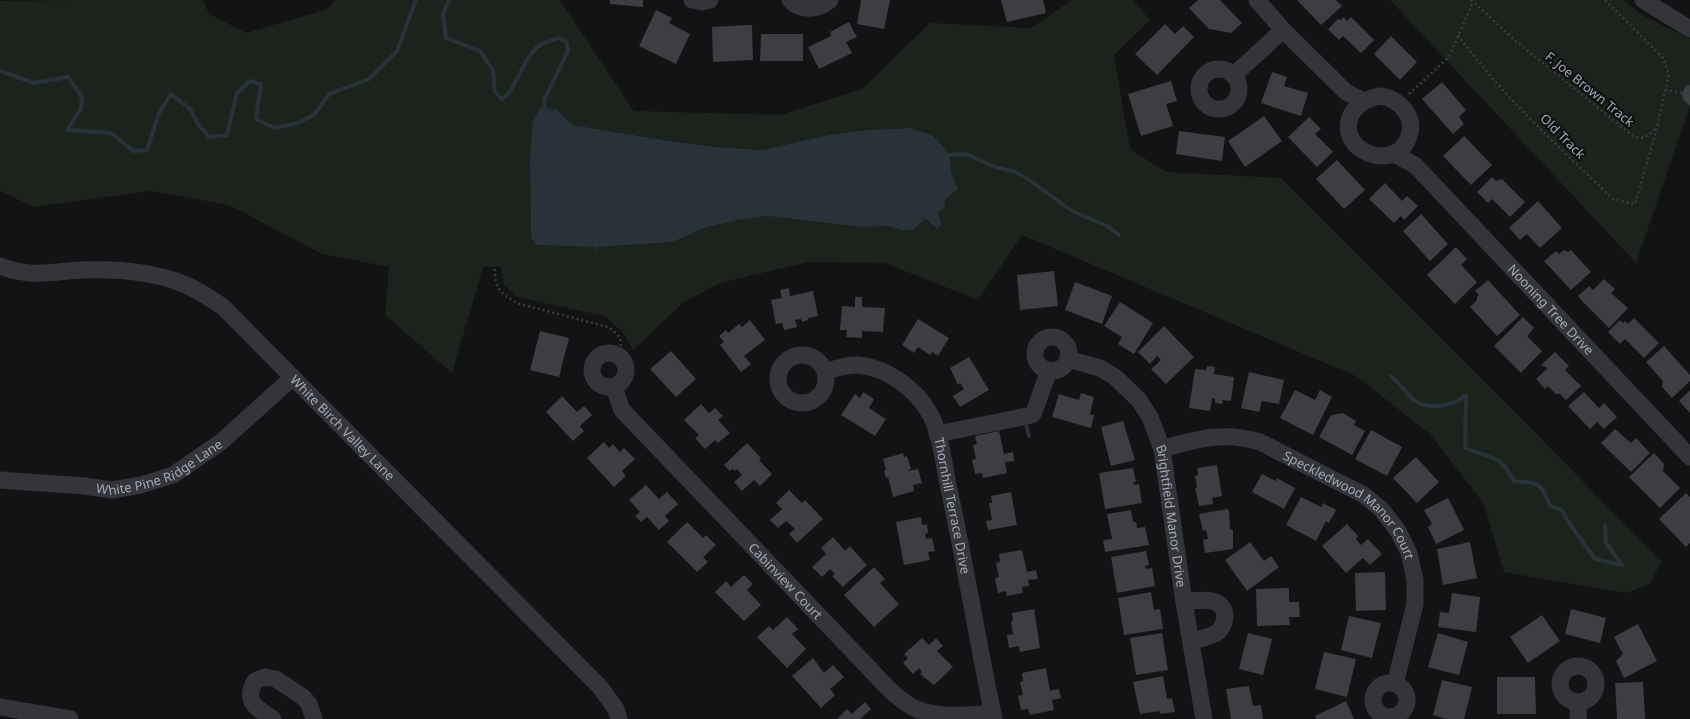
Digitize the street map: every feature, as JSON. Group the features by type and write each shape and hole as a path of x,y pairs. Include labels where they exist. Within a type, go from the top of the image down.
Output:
{"street":[{"path":"692,0 702,2 710,0"},
{"path":"790,0 800,7 808,9 824,5 830,0"},
{"path":"1257,0 1283,30 1359,106"},
{"path":"1643,0 1690,27"},
{"path":"1234,75 1283,30"},
{"path":"1381,96 1388,98 1402,106 1410,121 1410,134 1406,142 1400,151 1394,154 1372,155 1359,149 1350,137 1348,126 1359,106 1370,98 1381,96"},
{"path":"1406,142 1413,162"},
{"path":"1394,154 1413,162"},
{"name":"Nooning Tree Drive","path":"1413,162 1690,457"},
{"name":"White Birch Valley Lane","path":"0,266 11,270 32,274 82,270 124,272 160,276 201,292 223,307 600,687 616,710 619,719"},
{"path":"1055,337 1065,342 1069,353 1068,359 1062,367 1049,370 1039,364 1035,354 1036,348 1044,339 1055,337"},
{"path":"608,353 617,355 623,360 626,370 623,381 614,387 602,386 592,374 594,362 603,354 608,353"},
{"name":"Brightfield Manor Drive","path":"1068,359 1100,368 1126,386 1139,400 1150,418 1162,449 1184,602 1204,719"},
{"name":"Thornhill Terrace Drive","path":"826,372 838,367 858,365 884,372 905,384 921,401 931,415 937,434 960,539 994,716"},
{"path":"937,434 1032,415 1049,370"},
{"name":"White Pine Ridge Lane","path":"0,480 84,486 112,490 141,485 173,474 221,442 292,378"},
{"name":"Cabinview Court","path":"614,387 622,410 870,669 902,699 914,708 927,714 945,716 994,716"},
{"name":"Speckledwood Manor Court","path":"1162,449 1208,437 1245,437 1260,442 1364,495 1382,510 1398,531 1409,553 1415,580 1415,604 1395,684"},
{"path":"1184,602 1206,600 1213,601 1218,604 1225,614 1224,621 1218,632 1191,641"},
{"path":"273,719 258,709 252,702 250,690 252,686 255,681 265,677 276,679 303,696 309,704 314,719"},
{"path":"1578,719 1579,702"},
{"path":"0,707 70,719"}],"path":[{"path":"1605,0 1663,58 1669,74 1657,128"},
{"path":"1405,99 1449,57 1472,1"},
{"name":"F. Joe Brown Track","path":"1472,1 1518,43 1634,137 1639,138 1648,136 1657,128"},
{"name":"Old Track","path":"1458,35 1468,49 1511,99 1613,199 1635,204 1657,128"},
{"path":"1665,90 1690,94"},
{"path":"495,269 495,279 499,289 507,298 520,304 592,322 612,329 622,342 617,355"}],"shaded area":[{"path":"203,0 209,14 246,33 328,9 335,0 560,0 634,111 780,115 862,89 930,23 1031,28 1072,0 1133,0 1150,20 1114,55 1130,149 1166,172 1281,178 1537,434 1661,562 1650,584 1626,593 1504,572 1484,504 1430,434 1356,376 1022,235 978,300 885,263 808,262 720,283 684,302 633,350 622,331 604,316 517,297 504,285 501,267 483,267 452,373 385,315 389,267 322,254 229,205 150,191 34,207 0,191 0,1","holes":["556,109 573,125 670,141 716,147 762,150 829,135 865,130 910,128 949,153 952,175 958,189 945,200 945,207 938,213 942,225 926,219 914,229 906,231 887,225 861,227 767,216 738,220 704,228 673,242 597,247 596,252 594,247 536,245 531,238 530,158"]},
{"path":"1390,0 1623,0 1644,16 1690,39 1690,106 1636,263"},
{"path":"540,108 556,109 573,125 670,141 716,147 762,150 829,135 866,130 910,128 932,135 949,153 952,175 958,189 945,200 945,207 938,213 942,225 937,229 926,219 914,229 906,231 887,226 861,227 767,216 738,220 704,228 673,242 597,247 595,253 594,247 536,245 531,238 530,158 533,121"}],"building":[{"path":"610,0 643,0 643,7 610,4"},
{"path":"861,0 890,0 884,29 857,24"},
{"path":"1001,0 1043,0 1046,13 1007,22"},
{"path":"1198,0 1220,0 1242,23 1231,33 1209,29 1189,8"},
{"path":"1297,0 1336,0 1342,6 1321,25"},
{"path":"656,10 672,18 669,23 690,34 676,64 639,46"},
{"path":"1344,17 1347,21 1351,17 1374,40 1361,53 1343,36 1339,40 1328,29 1338,19 1341,20"},
{"path":"849,22 857,37 846,42 852,53 819,69 808,47 831,36 830,32"},
{"path":"1165,24 1175,34 1183,26 1194,37 1157,75 1135,54"},
{"path":"752,25 753,60 713,62 712,27"},
{"path":"761,34 803,34 803,61 760,61"},
{"path":"1391,36 1417,62 1400,80 1374,54"},
{"path":"1272,72 1287,77 1284,86 1308,93 1301,116 1261,103"},
{"path":"1171,81 1177,101 1166,104 1173,126 1141,136 1128,94"},
{"path":"1442,82 1466,110 1459,117 1464,124 1453,134 1422,99"},
{"path":"1690,85 1690,106 1683,99 1682,93 1686,86"},
{"path":"1264,116 1282,141 1245,167 1228,141"},
{"path":"1309,117 1321,129 1315,134 1333,152 1317,167 1288,137"},
{"path":"1179,131 1225,137 1222,161 1176,154"},
{"path":"1464,136 1492,165 1471,185 1443,156"},
{"path":"1337,160 1365,190 1344,209 1316,179"},
{"path":"1492,177 1496,181 1502,179 1525,202 1510,217 1492,199 1488,203 1477,192"},
{"path":"1385,183 1402,201 1407,196 1418,206 1404,220 1401,216 1394,223 1369,199"},
{"path":"1538,201 1562,228 1540,248 1527,234 1520,240 1509,228"},
{"path":"1421,214 1448,244 1430,261 1403,231"},
{"path":"1456,247 1467,259 1461,265 1477,282 1455,304 1427,275"},
{"path":"1564,250 1568,252 1571,250 1591,272 1571,290 1544,261 1556,251 1559,254"},
{"path":"1054,271 1058,306 1020,310 1017,275"},
{"path":"1604,279 1615,289 1611,293 1628,308 1609,328 1578,296 1589,286 1593,290"},
{"path":"1488,280 1520,315 1497,336 1470,307 1477,300 1479,295 1475,291"},
{"path":"1075,282 1112,296 1102,324 1065,310"},
{"path":"789,288 790,296 813,291 818,316 808,318 808,320 802,322 801,319 795,320 797,327 784,330 782,323 776,324 771,300 782,298 780,290"},
{"path":"855,297 862,297 862,307 885,308 883,332 862,331 862,338 846,337 847,330 840,330 842,306 855,307"},
{"path":"1120,302 1153,323 1134,354 1118,344 1122,337 1104,326"},
{"path":"1523,317 1534,328 1527,336 1542,351 1521,373 1494,346"},
{"path":"1634,318 1659,343 1644,358 1625,339 1620,344 1608,332 1620,320 1623,323 1625,321 1628,324"},
{"path":"918,319 949,338 938,356 932,352 930,355 918,347 914,353 902,345"},
{"path":"750,320 765,340 744,356 751,364 741,372 720,345 724,342 719,336 726,330 728,333 739,324 742,327"},
{"path":"1164,326 1194,357 1166,384 1151,369 1161,360 1157,356 1150,364 1138,352"},
{"path":"540,331 569,338 559,377 530,370"},
{"path":"1664,346 1690,375 1690,381 1672,398 1662,387 1663,381 1646,362"},
{"path":"671,351 696,379 676,397 650,369"},
{"path":"1555,352 1569,366 1565,370 1581,386 1566,400 1560,394 1556,394 1548,386 1545,389 1536,379 1548,368 1541,365"},
{"path":"969,357 989,390 960,407 953,396 964,389 960,383 958,385 950,368"},
{"path":"1207,366 1215,367 1214,374 1234,377 1231,401 1223,400 1222,404 1215,403 1215,399 1212,398 1210,411 1189,408 1195,369 1206,370"},
{"path":"1249,372 1284,380 1279,404 1262,401 1259,412 1241,408"},
{"path":"1295,390 1315,400 1320,390 1332,397 1313,435 1280,418"},
{"path":"1690,390 1690,413 1679,401"},
{"path":"863,392 874,399 869,408 886,419 875,436 841,415 855,394 860,398"},
{"path":"1584,392 1599,408 1604,403 1617,417 1604,429 1597,422 1590,429 1568,406"},
{"path":"1081,393 1094,397 1090,414 1094,415 1091,428 1052,417 1059,394 1079,400"},
{"path":"562,396 577,412 584,406 592,415 580,426 584,431 573,441 546,412"},
{"path":"701,404 709,413 715,408 723,416 718,420 730,433 718,443 715,440 705,449 695,438 699,435 684,420"},
{"path":"1343,413 1356,421 1354,425 1365,431 1352,455 1319,437 1331,415"},
{"path":"1123,421 1135,460 1111,466 1101,427"},
{"path":"1615,429 1631,443 1636,438 1650,453 1631,472 1601,443"},
{"path":"1371,430 1402,447 1387,476 1355,459"},
{"path":"999,431 1004,454 1013,452 1014,461 1005,462 1007,473 983,478 982,473 975,474 972,460 976,459 973,445 977,444 975,436"},
{"path":"604,442 609,448 613,444 620,452 624,448 635,459 622,471 626,476 614,487 587,458"},
{"path":"747,443 761,458 759,460 772,474 760,486 754,480 742,491 734,482 742,475 737,469 735,471 732,469 730,471 724,465"},
{"path":"903,453 904,457 907,456 911,469 908,471 918,469 922,483 913,485 914,491 893,497 888,477 886,478 884,471 886,470 883,459"},
{"path":"1654,453 1664,464 1663,471 1680,488 1660,508 1629,477"},
{"path":"1416,457 1439,482 1417,503 1393,478"},
{"path":"1217,465 1222,496 1212,498 1213,504 1199,506 1195,488 1197,487 1195,476 1198,475 1197,468"},
{"path":"1133,468 1136,482 1133,482 1134,485 1139,484 1142,503 1105,509 1099,473"},
{"path":"1262,474 1276,481 1277,478 1295,488 1284,509 1252,492"},
{"path":"646,485 659,499 667,492 678,504 665,516 669,521 659,530 647,517 641,522 635,516 640,512 629,500"},
{"path":"789,490 802,503 805,500 823,519 797,543 789,534 795,529 786,521 778,528 770,520 782,509 776,503"},
{"path":"1011,492 1017,525 988,530 986,521 992,520 989,503 992,503 991,496"},
{"path":"1686,493 1690,497 1690,543 1686,547 1659,519"},
{"path":"1301,497 1321,507 1323,503 1336,510 1329,523 1326,521 1316,541 1286,525"},
{"path":"1448,498 1464,530 1436,544 1428,527 1432,524 1424,510"},
{"path":"1227,509 1229,511 1230,529 1233,530 1233,549 1205,553 1203,540 1208,539 1206,530 1203,531 1199,514"},
{"path":"1131,510 1133,522 1136,522 1137,528 1145,527 1149,545 1105,552 1103,540 1112,539 1107,514"},
{"path":"921,517 922,525 927,524 928,533 925,534 926,539 932,538 935,551 928,552 930,560 904,565 896,522"},
{"path":"687,522 703,538 706,535 716,545 703,557 708,562 697,572 667,542"},
{"path":"1347,524 1358,536 1356,539 1361,545 1368,539 1382,554 1370,565 1363,558 1346,573 1322,546"},
{"path":"833,537 845,551 850,546 867,565 843,587 832,576 835,574 830,569 822,577 812,567 826,554 821,548"},
{"path":"1250,542 1264,561 1271,556 1279,567 1247,591 1225,560"},
{"path":"1470,542 1477,578 1443,585 1437,549"},
{"path":"1022,550 1027,572 1036,570 1038,579 1028,580 1029,586 1022,587 1023,593 1007,596 1006,591 998,593 995,578 999,577 996,563 1000,562 999,554"},
{"path":"1146,551 1149,565 1145,566 1146,569 1152,568 1155,586 1117,593 1111,557"},
{"path":"874,567 885,579 880,583 899,604 874,627 844,595"},
{"path":"1385,572 1386,610 1356,611 1355,573"},
{"path":"744,575 753,584 747,590 761,605 744,621 715,592 726,581 731,587"},
{"path":"1289,588 1289,602 1299,602 1300,617 1289,617 1290,625 1257,626 1256,589"},
{"path":"1151,592 1154,610 1160,609 1163,629 1124,635 1118,598"},
{"path":"1452,593 1480,597 1476,632 1438,627 1440,612 1449,613"},
{"path":"1034,609 1040,648 1020,652 1019,646 1009,648 1007,635 1013,634 1011,621 1013,621 1012,613"},
{"path":"1571,609 1606,618 1600,643 1565,634"},
{"path":"1542,615 1560,641 1528,663 1510,637"},
{"path":"1349,616 1381,623 1372,658 1341,650"},
{"path":"787,617 798,629 792,634 806,649 787,668 757,637 769,626 773,630"},
{"path":"1638,624 1657,661 1624,678 1616,661 1623,654 1614,637"},
{"path":"1162,633 1168,670 1136,675 1130,638"},
{"path":"1248,633 1272,639 1263,675 1239,669"},
{"path":"1438,633 1468,642 1459,675 1428,667"},
{"path":"922,638 929,645 936,638 943,646 937,651 953,667 934,685 920,674 922,672 919,668 913,674 903,663 908,658 904,654"},
{"path":"1324,652 1356,659 1347,697 1315,689"},
{"path":"813,658 824,673 833,665 844,677 830,689 835,695 821,708 792,676"},
{"path":"1046,668 1050,691 1059,689 1061,698 1052,700 1054,710 1030,715 1028,709 1021,710 1018,696 1023,695 1020,682 1023,681 1022,673"},
{"path":"1163,676 1167,699 1172,698 1175,712 1160,714 1159,711 1140,714 1133,682"},
{"path":"1497,677 1535,677 1536,714 1497,714"},
{"path":"1442,680 1472,687 1464,719 1447,719 1433,715"},
{"path":"1643,682 1645,719 1617,719 1615,683"},
{"path":"1249,686 1253,706 1261,705 1263,719 1231,719 1226,689"},
{"path":"1346,701 1354,719 1317,719 1315,716"},
{"path":"865,702 871,709 860,719 837,719 847,709 852,714"}],"waterway":[{"path":"0,71 34,83 68,77 82,97 81,109 67,130 111,133 133,151 147,150 159,113 171,94 190,109 198,124 209,137 227,135 237,93 250,81 261,84 256,119 274,128 298,123 315,114 329,94 369,79 397,51 416,0"},
{"path":"449,0 443,14 446,38 480,51 493,70 495,92 502,99 512,88 534,50 540,45 558,38 566,41 568,51 544,100 545,108"},
{"path":"949,155 967,154 992,166 1015,172 1028,179 1072,211 1107,226 1119,235"},
{"path":"1391,376 1415,401 1420,404 1433,406 1447,405 1466,396 1465,448 1488,456 1501,463 1514,481 1538,485 1544,492 1550,506 1562,510 1567,520 1595,559 1622,565 1606,543 1605,525"},
{"path":"1026,424 1029,436"}]}
